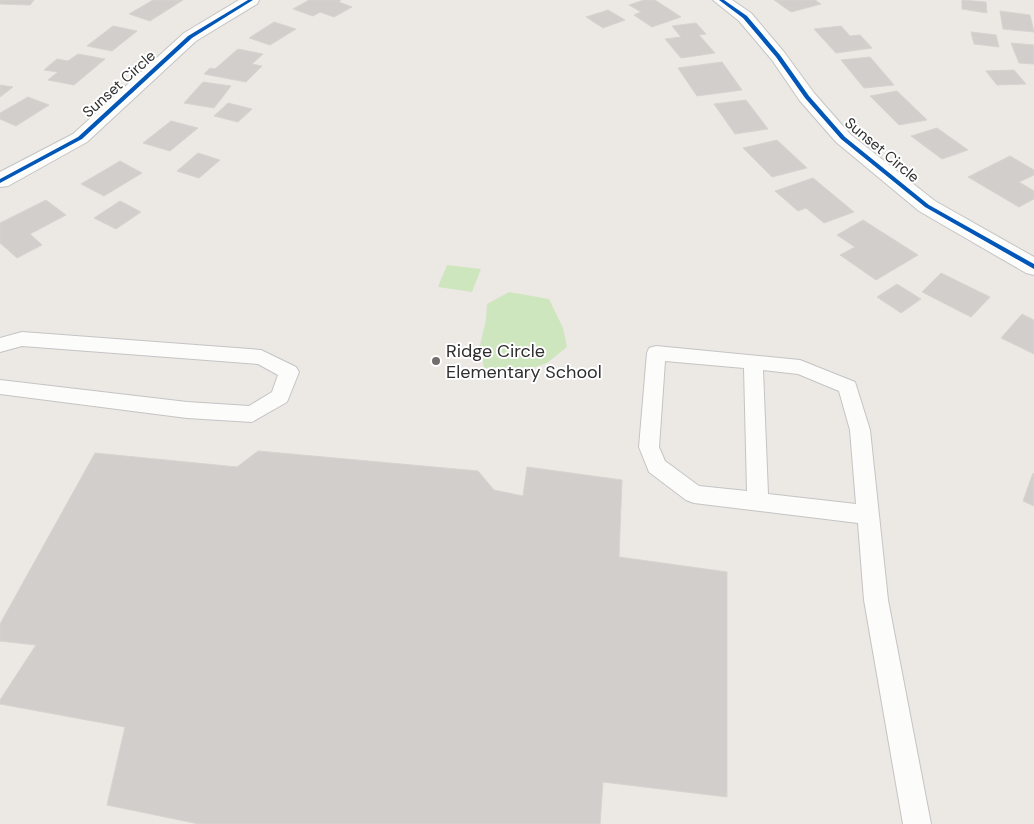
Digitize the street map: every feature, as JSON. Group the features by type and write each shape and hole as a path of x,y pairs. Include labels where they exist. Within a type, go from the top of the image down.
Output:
{"street":[{"name":"Sunset Circle","path":"0,181 80,138 190,37 251,0"},
{"name":"Sunset Circle","path":"721,0 745,17 778,56 807,97 843,138 927,206 1034,267"}],"lane":[{"path":"0,345 22,339 252,356 261,357 289,372 280,397 252,414 188,410 0,387"},
{"path":"869,515 694,494 656,466 649,447 656,353 800,367 848,387 860,430 869,515 876,600 917,824"},
{"path":"753,363 758,502"}],"green space":[{"path":"447,265 481,269 472,292 438,287"},
{"path":"509,292 549,299 563,328 567,347 547,363 513,375 484,368 480,345 486,320 487,304"}],"building":[{"path":"0,0 34,0 30,5 0,4"},
{"path":"153,0 183,0 150,21 129,14"},
{"path":"309,0 341,0 339,2 352,7 334,17 320,12 313,16 293,9"},
{"path":"644,0 655,0 681,17 652,27 634,15 641,12 629,5"},
{"path":"774,0 815,0 821,4 791,12"},
{"path":"962,0 986,2 987,13 962,9"},
{"path":"608,10 625,20 603,28 586,17"},
{"path":"1000,11 1030,15 1034,32 1003,29"},
{"path":"274,22 296,29 270,45 249,38"},
{"path":"696,23 706,34 699,35 715,53 681,58 665,39 681,37 672,26"},
{"path":"113,26 137,31 112,51 87,46"},
{"path":"841,26 850,36 860,35 872,48 836,53 814,29"},
{"path":"971,32 996,35 999,47 974,44"},
{"path":"1011,43 1034,45 1034,64 1019,63"},
{"path":"238,49 263,54 252,64 262,66 246,82 204,74 210,68 215,69"},
{"path":"78,54 105,59 74,85 48,80 58,72 44,70 57,59 68,61"},
{"path":"870,57 894,85 864,88 841,60"},
{"path":"722,62 742,90 697,96 678,68"},
{"path":"1014,70 1026,84 997,85 986,71"},
{"path":"203,82 231,86 214,108 184,103"},
{"path":"0,85 13,87 0,97"},
{"path":"897,91 927,120 899,125 870,96"},
{"path":"28,97 49,105 16,126 0,119 0,113"},
{"path":"746,100 768,129 735,134 714,104"},
{"path":"228,103 252,109 238,122 214,116"},
{"path":"171,121 198,128 170,151 143,143"},
{"path":"937,128 968,150 942,159 911,136"},
{"path":"777,140 807,168 772,177 743,148"},
{"path":"198,153 220,160 199,178 177,171"},
{"path":"1010,156 1034,170 1034,175 1019,182 1034,191 1034,199 1019,207 968,177"},
{"path":"120,161 142,173 104,196 81,184"},
{"path":"813,178 854,212 824,223 806,208 798,211 775,191"},
{"path":"46,200 66,215 30,234 42,245 17,258 0,243 0,223"},
{"path":"120,201 141,212 116,229 94,218"},
{"path":"863,220 918,255 876,280 840,255 855,247 837,235"},
{"path":"941,273 990,297 971,317 922,292"},
{"path":"897,284 921,299 901,313 877,297"},
{"path":"1022,314 1034,320 1034,354 1001,338"},
{"path":"258,451 478,471 494,490 523,496 527,467 622,480 619,557 727,572 727,797 603,782 600,824 199,824 107,805 125,727 0,704 0,700 36,645 0,641 0,624 95,453 237,467"},
{"path":"1034,474 1034,506 1023,501"}],"cycle path":[{"path":"0,181 80,138 190,37 251,0"},
{"path":"721,0 745,17 778,56 807,97 843,138 927,206 1034,267"}],"place":[{"name":"Ridge Circle Elementary School","path":"436,361"}]}
